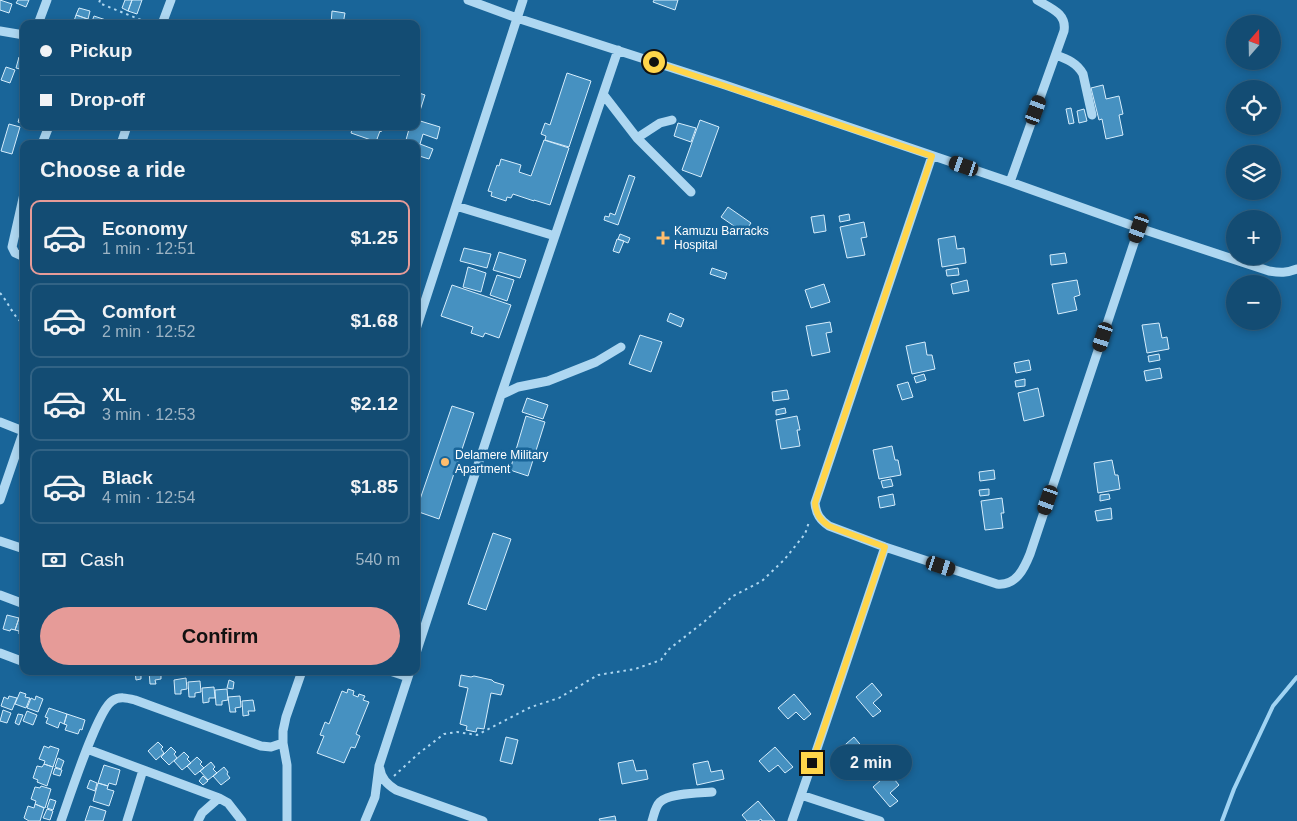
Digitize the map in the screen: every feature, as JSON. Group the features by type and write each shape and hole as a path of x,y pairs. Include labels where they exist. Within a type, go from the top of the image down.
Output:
{"street":[{"path":"40,20 47,0"},
{"path":"164,20 171,0"},
{"path":"468,0 1269,271 1280,273 1297,269"},
{"path":"420,317 523,0"},
{"path":"1010,182 1064,31 1065,24 1059,14 1037,0"},
{"path":"0,31 20,34"},
{"path":"420,641 618,50"},
{"path":"1056,55 1069,60 1080,68 1092,116"},
{"path":"603,94 637,138 692,192"},
{"path":"637,138 660,123 672,120"},
{"path":"932,156 816,497 815,509 822,522 885,547 997,584 1009,583 1020,573 1030,554 1139,228"},
{"path":"456,206 555,236"},
{"path":"20,212 12,247 20,255"},
{"path":"501,395 518,388 548,381 596,362 621,347"},
{"path":"0,422 20,429"},
{"path":"0,500 20,442"},
{"path":"0,541 20,548"},
{"path":"792,821 835,699 885,547"},
{"path":"0,595 20,602"},
{"path":"0,653 20,660"},
{"path":"287,821 283,731 301,675"},
{"path":"365,821 375,797 379,766 409,675"},
{"path":"61,821 87,749 105,708 120,697 135,700 261,746 271,747 283,743"},
{"path":"87,749 228,802 242,821"},
{"path":"379,766 381,775 396,790 483,821"},
{"path":"127,821 143,770"},
{"path":"652,821 661,800 668,797 712,792"},
{"path":"801,795 880,821"},
{"path":"198,821 202,813 219,798"}],"path":[{"path":"100,0 99,3 140,20"},
{"path":"0,294 20,322"},
{"path":"387,783 418,754 444,734 457,732 477,735 531,707 560,698 598,675 635,669 661,660 668,650 733,596 762,580 784,560 805,534 815,509"}],"building":[{"path":"0,0 12,4 9,13 0,10"},
{"path":"18,0 29,0 26,7 16,3"},
{"path":"125,0 132,0 128,11 122,8"},
{"path":"132,0 142,0 137,14 128,11"},
{"path":"654,0 678,0 675,10 653,2"},
{"path":"79,8 90,11 88,19 76,15"},
{"path":"332,11 345,13 344,20 331,20"},
{"path":"76,15 90,20 74,20"},
{"path":"94,16 106,20 92,20"},
{"path":"19,57 20,69 16,68"},
{"path":"6,67 15,70 10,83 1,80"},
{"path":"567,73 591,81 569,147 545,140 546,136 541,134 545,123 550,125"},
{"path":"1103,85 1106,99 1119,96 1123,114 1119,115 1123,135 1106,139 1102,119 1099,120 1091,88"},
{"path":"420,93 425,95 420,111"},
{"path":"1071,108 1074,123 1069,124 1066,109"},
{"path":"1084,109 1087,121 1079,123 1077,111"},
{"path":"700,120 719,127 701,177 682,170"},
{"path":"420,121 440,127 437,139 423,134 420,144 420,140 406,140 409,130 420,130"},
{"path":"678,123 696,128 691,142 674,136"},
{"path":"9,124 20,127 12,154 1,151"},
{"path":"352,130 382,130 377,139 380,140 371,140 351,133"},
{"path":"544,140 569,148 550,205 513,194 511,198 507,197 506,201 491,196 492,192 488,191 501,159 521,165 519,172 531,176"},
{"path":"420,144 433,149 429,159 420,156"},
{"path":"629,175 635,177 618,225 604,220 605,216 609,217 610,213 615,215"},
{"path":"728,207 751,223 744,233 721,217"},
{"path":"849,214 850,220 840,222 839,216"},
{"path":"824,215 826,231 814,233 811,217"},
{"path":"864,222 867,237 861,238 865,255 847,258 840,227"},
{"path":"620,234 630,238 628,243 618,239"},
{"path":"955,236 957,249 964,248 966,263 942,267 938,239"},
{"path":"617,239 624,241 619,253 613,251"},
{"path":"464,248 491,254 487,268 460,261"},
{"path":"499,252 526,260 520,278 493,270"},
{"path":"1065,253 1067,263 1051,265 1050,255"},
{"path":"468,267 486,273 481,292 463,287"},
{"path":"712,268 727,273 725,279 710,274"},
{"path":"958,268 959,275 947,276 946,270"},
{"path":"497,275 514,280 507,301 490,295"},
{"path":"967,280 969,291 953,294 951,284"},
{"path":"1077,280 1080,295 1074,297 1077,310 1058,314 1052,284"},
{"path":"824,284 830,302 811,308 805,290"},
{"path":"452,285 511,305 499,338 485,333 483,337 471,333 473,327 441,316"},
{"path":"670,313 684,319 681,327 667,321"},
{"path":"830,322 832,332 826,333 830,352 812,356 806,326"},
{"path":"1159,323 1162,338 1167,337 1169,349 1147,353 1142,325"},
{"path":"640,335 662,342 651,372 629,364"},
{"path":"925,342 927,355 932,355 935,369 912,374 906,346"},
{"path":"1159,354 1160,360 1149,362 1148,356"},
{"path":"1029,360 1031,370 1016,373 1014,363"},
{"path":"1160,368 1162,378 1146,381 1144,371"},
{"path":"924,374 926,380 916,383 914,377"},
{"path":"1025,379 1025,386 1016,387 1015,381"},
{"path":"908,382 913,397 902,400 897,385"},
{"path":"1038,388 1044,416 1024,421 1018,393"},
{"path":"787,390 789,399 773,401 772,392"},
{"path":"527,398 548,405 543,419 522,412"},
{"name":"Delamere Military Apartment","path":"452,406 474,413 439,519 420,512 420,499"},
{"path":"785,408 786,413 776,415 776,410"},
{"path":"526,416 545,422 528,476 510,470"},
{"path":"797,416 800,430 797,430 800,446 781,449 776,420"},
{"path":"892,446 895,460 898,460 901,475 879,479 873,450"},
{"path":"1112,460 1115,475 1118,475 1120,489 1098,493 1094,463"},
{"path":"994,470 995,479 980,481 979,472"},
{"path":"891,479 893,486 883,488 881,481"},
{"path":"989,489 989,495 980,496 979,490"},
{"path":"893,494 895,505 880,508 878,497"},
{"path":"1109,494 1110,499 1100,501 1100,495"},
{"path":"1002,498 1003,528 985,530 981,501"},
{"path":"1111,508 1112,519 1097,521 1095,511"},
{"path":"493,533 511,539 486,610 468,604"},
{"path":"7,615 19,618 15,630 3,629"},
{"path":"19,618 20,634 19,631 15,630"},
{"path":"135,675 141,675 141,679 136,680"},
{"path":"149,675 161,675 161,679 155,680 156,684 150,684"},
{"path":"461,675 492,680 504,685 501,695 491,693 484,729 477,728 476,732 466,730 467,726 460,724 468,688 459,686"},
{"path":"186,678 187,689 181,690 181,694 175,694 174,680"},
{"path":"229,680 234,682 233,689 227,688"},
{"path":"200,681 201,692 195,693 195,697 189,697 188,682"},
{"path":"872,683 882,695 873,703 881,711 873,717 856,697"},
{"path":"214,687 215,698 209,698 209,702 203,703 202,688"},
{"path":"227,689 228,700 222,701 222,705 216,705 215,690"},
{"path":"348,689 354,691 353,695 358,697 359,694 365,696 363,700 369,702 356,734 360,736 355,748 351,747 344,763 317,753 324,736 320,735 325,722 329,724 342,691 347,693"},
{"path":"20,692 26,694 25,697 30,698 26,708 15,704"},
{"path":"794,694 811,714 804,720 796,712 788,719 778,708"},
{"path":"9,696 17,698 12,710 1,706 4,697 8,699"},
{"path":"36,696 43,699 38,712 27,708 31,698 35,700"},
{"path":"240,696 241,707 235,708 236,712 230,712 228,697"},
{"path":"253,700 255,711 248,711 249,715 243,716 242,701"},
{"path":"49,708 67,714 64,724 60,722 58,728 46,723 48,718 45,717"},
{"path":"3,710 11,713 7,723 0,721"},
{"path":"27,711 37,715 33,725 23,721"},
{"path":"18,714 23,715 19,725 15,723"},
{"path":"67,714 85,720 82,730 80,729 78,734 65,730 67,725 64,724"},
{"path":"506,737 518,740 512,764 500,761"},
{"path":"854,737 864,749 855,757 863,765 855,771 838,751"},
{"path":"158,742 163,747 161,749 164,753 156,760 148,751"},
{"path":"44,746 59,749 53,767 44,764 45,761 39,759"},
{"path":"171,747 176,752 174,754 177,758 169,765 161,757"},
{"path":"775,747 793,767 785,773 778,765 769,772 759,761"},
{"path":"184,752 189,757 187,759 191,763 182,770 174,761"},
{"path":"197,757 202,762 200,764 204,768 195,775 187,766"},
{"path":"58,758 64,761 61,769 55,767"},
{"path":"633,760 636,771 646,770 648,779 622,784 618,763"},
{"path":"708,761 711,772 722,770 724,779 697,785 693,764"},
{"path":"211,762 215,767 213,769 217,773 208,780 200,771"},
{"path":"44,764 53,767 47,786 33,778 37,766 42,767"},
{"path":"104,765 120,770 116,785 109,783 108,786 98,783"},
{"path":"224,767 230,778 221,785 213,776"},
{"path":"55,768 62,770 60,776 53,774"},
{"path":"889,773 899,785 890,793 898,801 890,807 873,787"},
{"path":"203,776 208,781 203,785 199,781"},
{"path":"90,780 97,783 95,791 87,788"},
{"path":"98,783 108,786 107,789 114,791 109,806 93,801"},
{"path":"41,786 51,789 45,808 35,804 36,801 31,799 35,787 40,788"},
{"path":"50,799 56,801 53,810 47,808"},
{"path":"758,801 775,821 762,821 761,819 758,821 747,821 742,815"},
{"path":"35,804 44,808 40,821 29,821 24,818 28,806 34,808"},
{"path":"90,806 106,811 103,821 85,821"},
{"path":"47,809 53,811 50,820 43,818"},
{"path":"615,816 616,821 600,821 599,819"}],"waterway":[{"path":"1222,821 1234,789 1273,706 1297,677"}],"place":[{"name":"Kamuzu Barracks Hospital","path":"663,238"},
{"name":"Delamere Military Apartment","path":"445,462"}],"route":[{"path":"654,62 932,156 816,497 815,509 822,522 885,547 812,763"}]}
